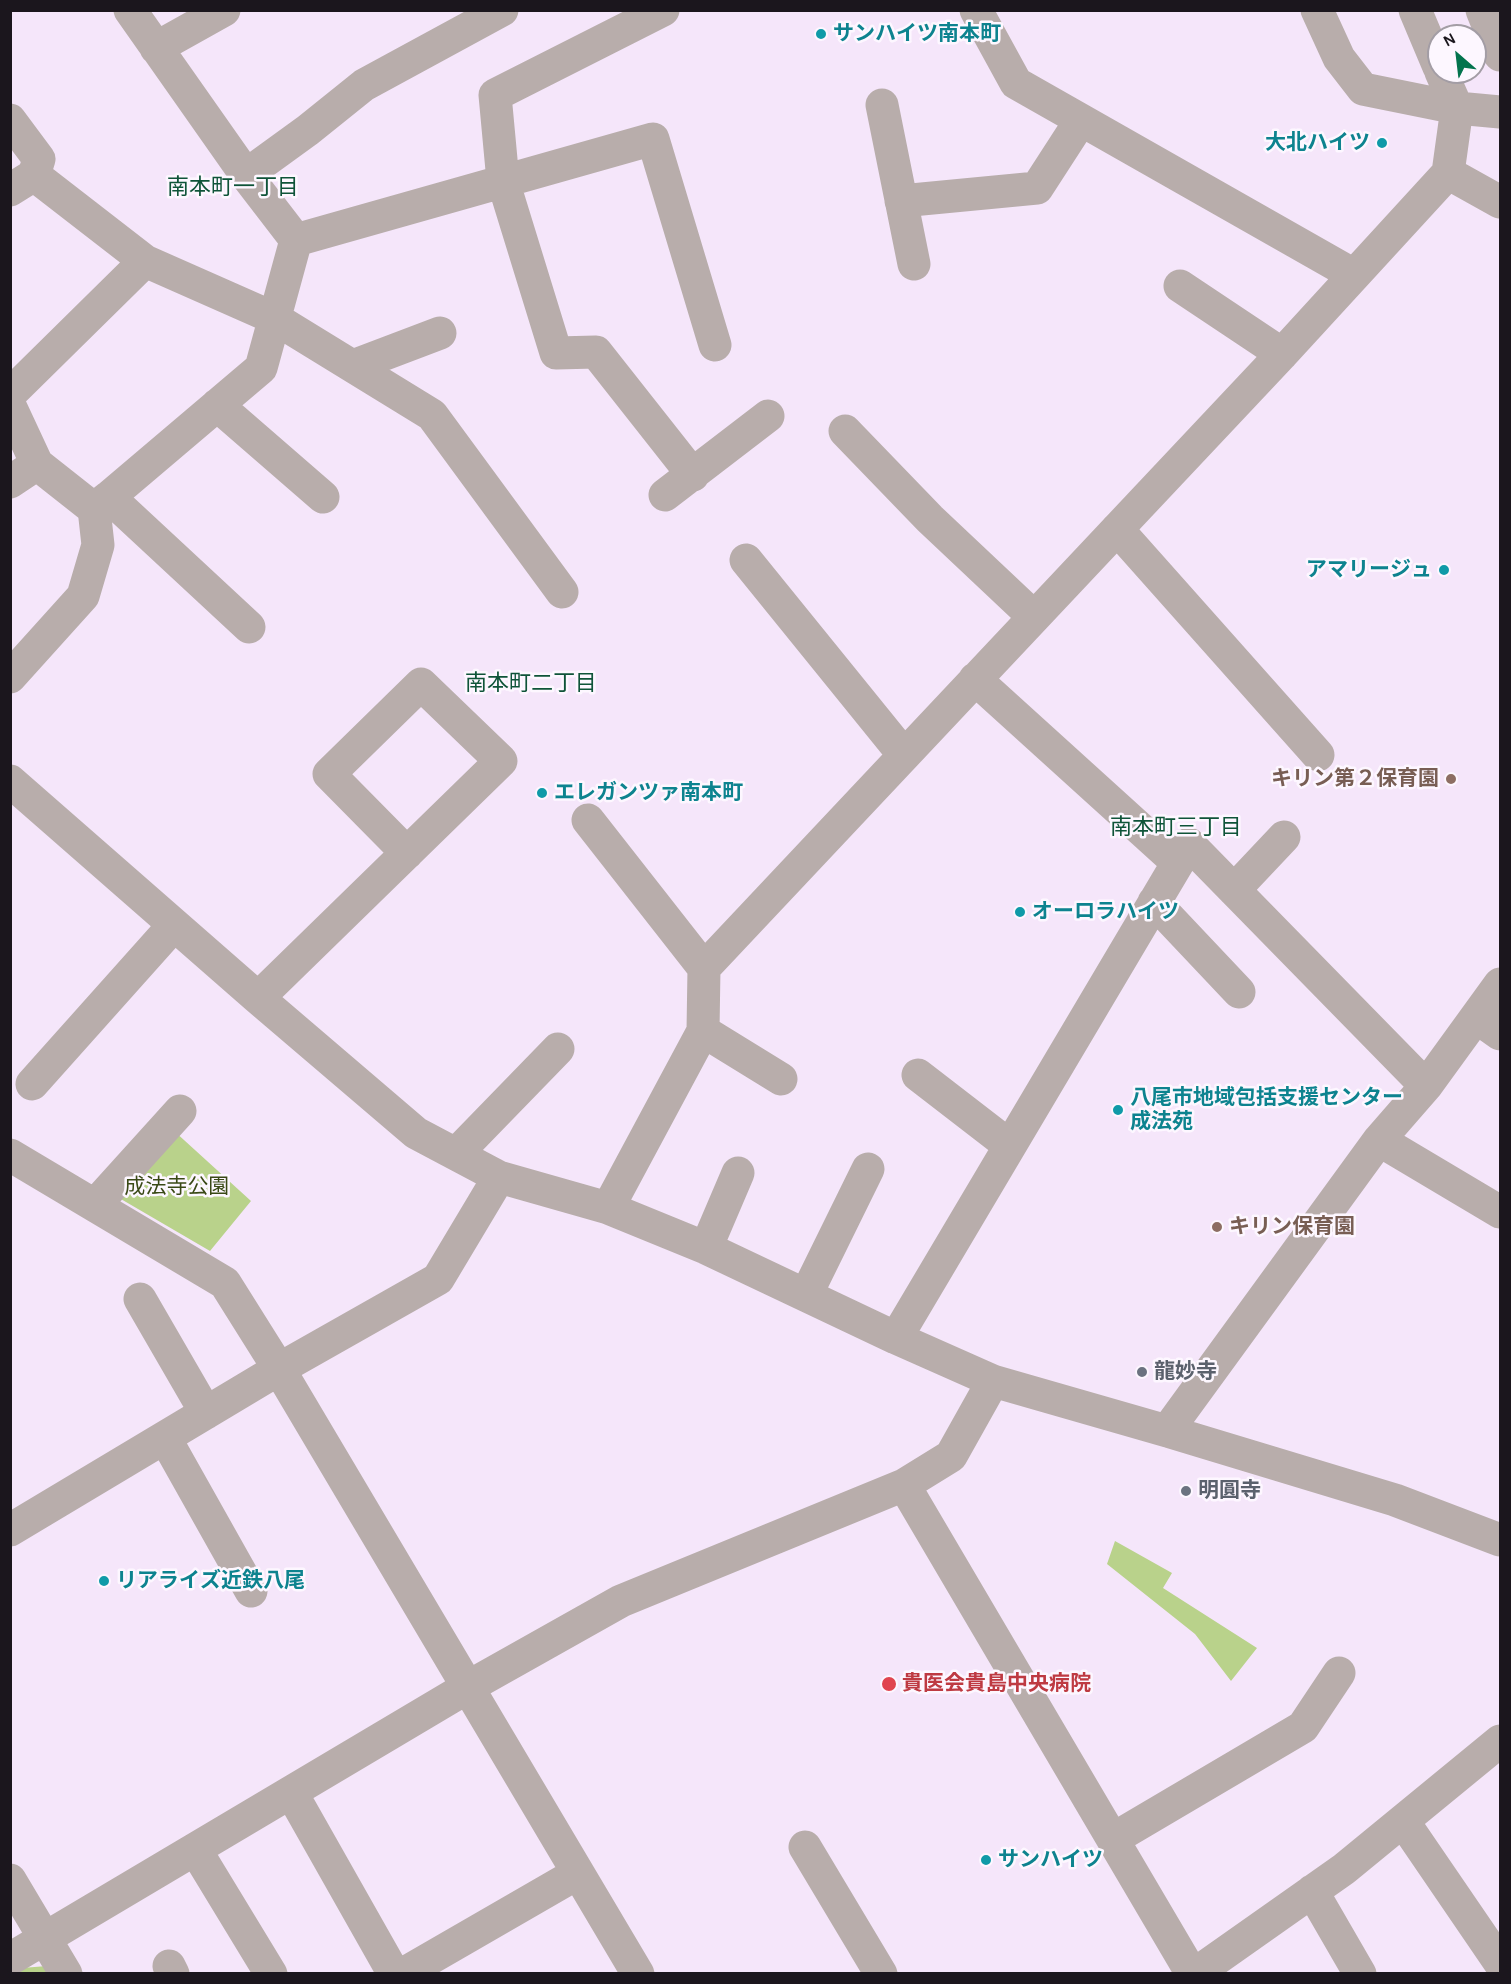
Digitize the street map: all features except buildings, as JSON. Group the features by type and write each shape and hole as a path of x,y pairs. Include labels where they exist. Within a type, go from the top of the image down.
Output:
{"street":[{"path":"130,10 246,175 296,240"},
{"path":"156,48 224,10"},
{"path":"246,175 308,130 364,85 502,10"},
{"path":"663,10 495,95 503,181 556,352 596,352 693,475"},
{"path":"976,10 1016,83 1354,275"},
{"path":"1317,10 1339,58 1363,89 1457,108 1500,112"},
{"path":"1415,10 1427,38"},
{"path":"1482,10 1500,55"},
{"path":"704,968 1282,354 1448,173 1457,108 1446,84"},
{"path":"882,105 914,264"},
{"path":"10,120 39,159 22,183 145,261 274,318 432,415 562,592"},
{"path":"901,201 1037,188 1081,120"},
{"path":"296,240 653,140 715,345"},
{"path":"1448,173 1500,202"},
{"path":"10,677 83,596 98,545 102,503 261,368 296,240"},
{"path":"10,394 145,261"},
{"path":"1180,286 1282,354"},
{"path":"353,366 441,333"},
{"path":"217,405 323,497"},
{"path":"10,406 37,464 102,503 249,627"},
{"path":"665,495 768,416"},
{"path":"845,431 930,519 1034,616"},
{"path":"10,482 37,464"},
{"path":"1117,529 1318,755"},
{"path":"746,560 904,755"},
{"path":"975,679 1178,863"},
{"path":"258,998 407,853 501,761 421,684 328,774 407,853"},
{"path":"11,783 416,1133 499,1177 608,1208 706,1248 993,1381 1395,1500 1500,1540"},
{"path":"588,820 704,968 703,1031 608,1208"},
{"path":"1234,890 1284,837"},
{"path":"896,1338 1189,844 1426,1086"},
{"path":"1154,902 1239,992"},
{"path":"32,1084 174,925"},
{"path":"1167,1431 1379,1140 1426,1086 1488,1026 1500,984"},
{"path":"703,1031 781,1079"},
{"path":"456,1154 558,1049"},
{"path":"918,1075 1010,1146"},
{"path":"95,1205 180,1111"},
{"path":"1379,1140 1500,1212"},
{"path":"10,1155 225,1283 279,1369 638,1974"},
{"path":"806,1295 868,1168"},
{"path":"706,1248 738,1173"},
{"path":"10,1530 279,1369 438,1279 499,1177"},
{"path":"140,1299 206,1413"},
{"path":"10,1959 468,1687 621,1601 904,1485 951,1456 993,1381"},
{"path":"165,1438 251,1591"},
{"path":"904,1485 1194,1974 1344,1869 1500,1741"},
{"path":"1113,1839 1303,1727 1340,1673"},
{"path":"291,1792 394,1974"},
{"path":"1403,1821 1500,1964"},
{"path":"805,1847 881,1974"},
{"path":"195,1850 271,1974"},
{"path":"403,1974 578,1873"},
{"path":"10,1880 66,1974"},
{"path":"1312,1891 1360,1974"}],"green space":[{"name":"成法寺公園","path":"173,1130 251,1201 210,1251 114,1195"},
{"path":"1115,1541 1172,1573 1163,1588 1257,1648 1231,1681 1195,1634 1107,1564"},
{"path":"47,1966 52,1974 13,1974 22,1968"}],"place":[{"name":"サンハイツ南本町","path":"821,34"},
{"name":"大北ハイツ","path":"1382,143"},
{"name":"アマリージュ","path":"1444,570"},
{"name":"キリン第２保育園","path":"1451,779"},
{"name":"エレガンツァ南本町","path":"542,793"},
{"name":"オーロラハイツ","path":"1020,912"},
{"name":"八尾市地域包括支援センター 成法苑","path":"1118,1110"},
{"name":"キリン保育園","path":"1217,1227"},
{"name":"龍妙寺","path":"1142,1372"},
{"name":"明圓寺","path":"1186,1491"},
{"name":"リアライズ近鉄八尾","path":"104,1581"},
{"name":"貴医会貴島中央病院","path":"889,1684"},
{"name":"サンハイツ","path":"986,1860"}],"district":[{"name":"南本町一丁目","path":"233,188"},
{"name":"南本町二丁目","path":"531,684"},
{"name":"南本町三丁目","path":"1176,828"}]}
